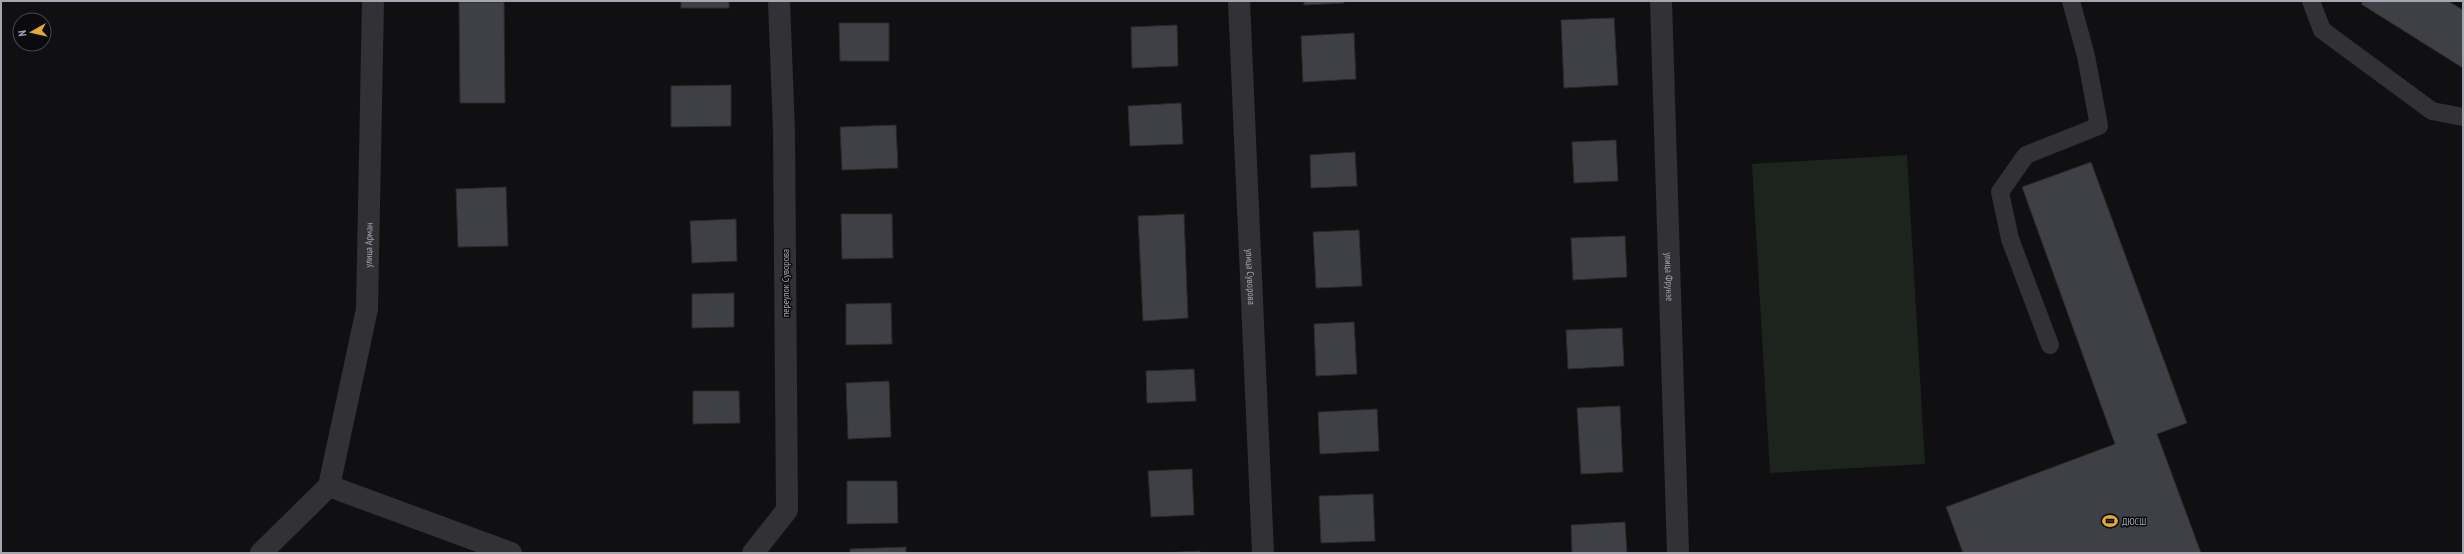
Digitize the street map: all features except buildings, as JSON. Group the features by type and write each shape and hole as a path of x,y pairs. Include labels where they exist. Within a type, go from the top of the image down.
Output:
{"street":[{"name":"улица Арман","path":"329,486 367,309 373,1"},
{"name":"переулок Суворова","path":"753,553 787,510 784,131 779,1"},
{"name":"улица Суворова","path":"1239,1 1263,553"},
{"name":"улица Фрунзе","path":"1661,1 1678,553"},
{"path":"260,553 329,486 511,553"}],"lane":[{"path":"2050,345 2010,239 2000,192 2026,155 2099,126 2086,56 2071,1"},
{"path":"2312,1 2322,30 2432,111 2463,117"}],"shaded area":[{"path":"1907,155 1925,464 1770,473 1752,164"}],"place":[{"name":"ДЮСШ","path":"2110,521"}]}
